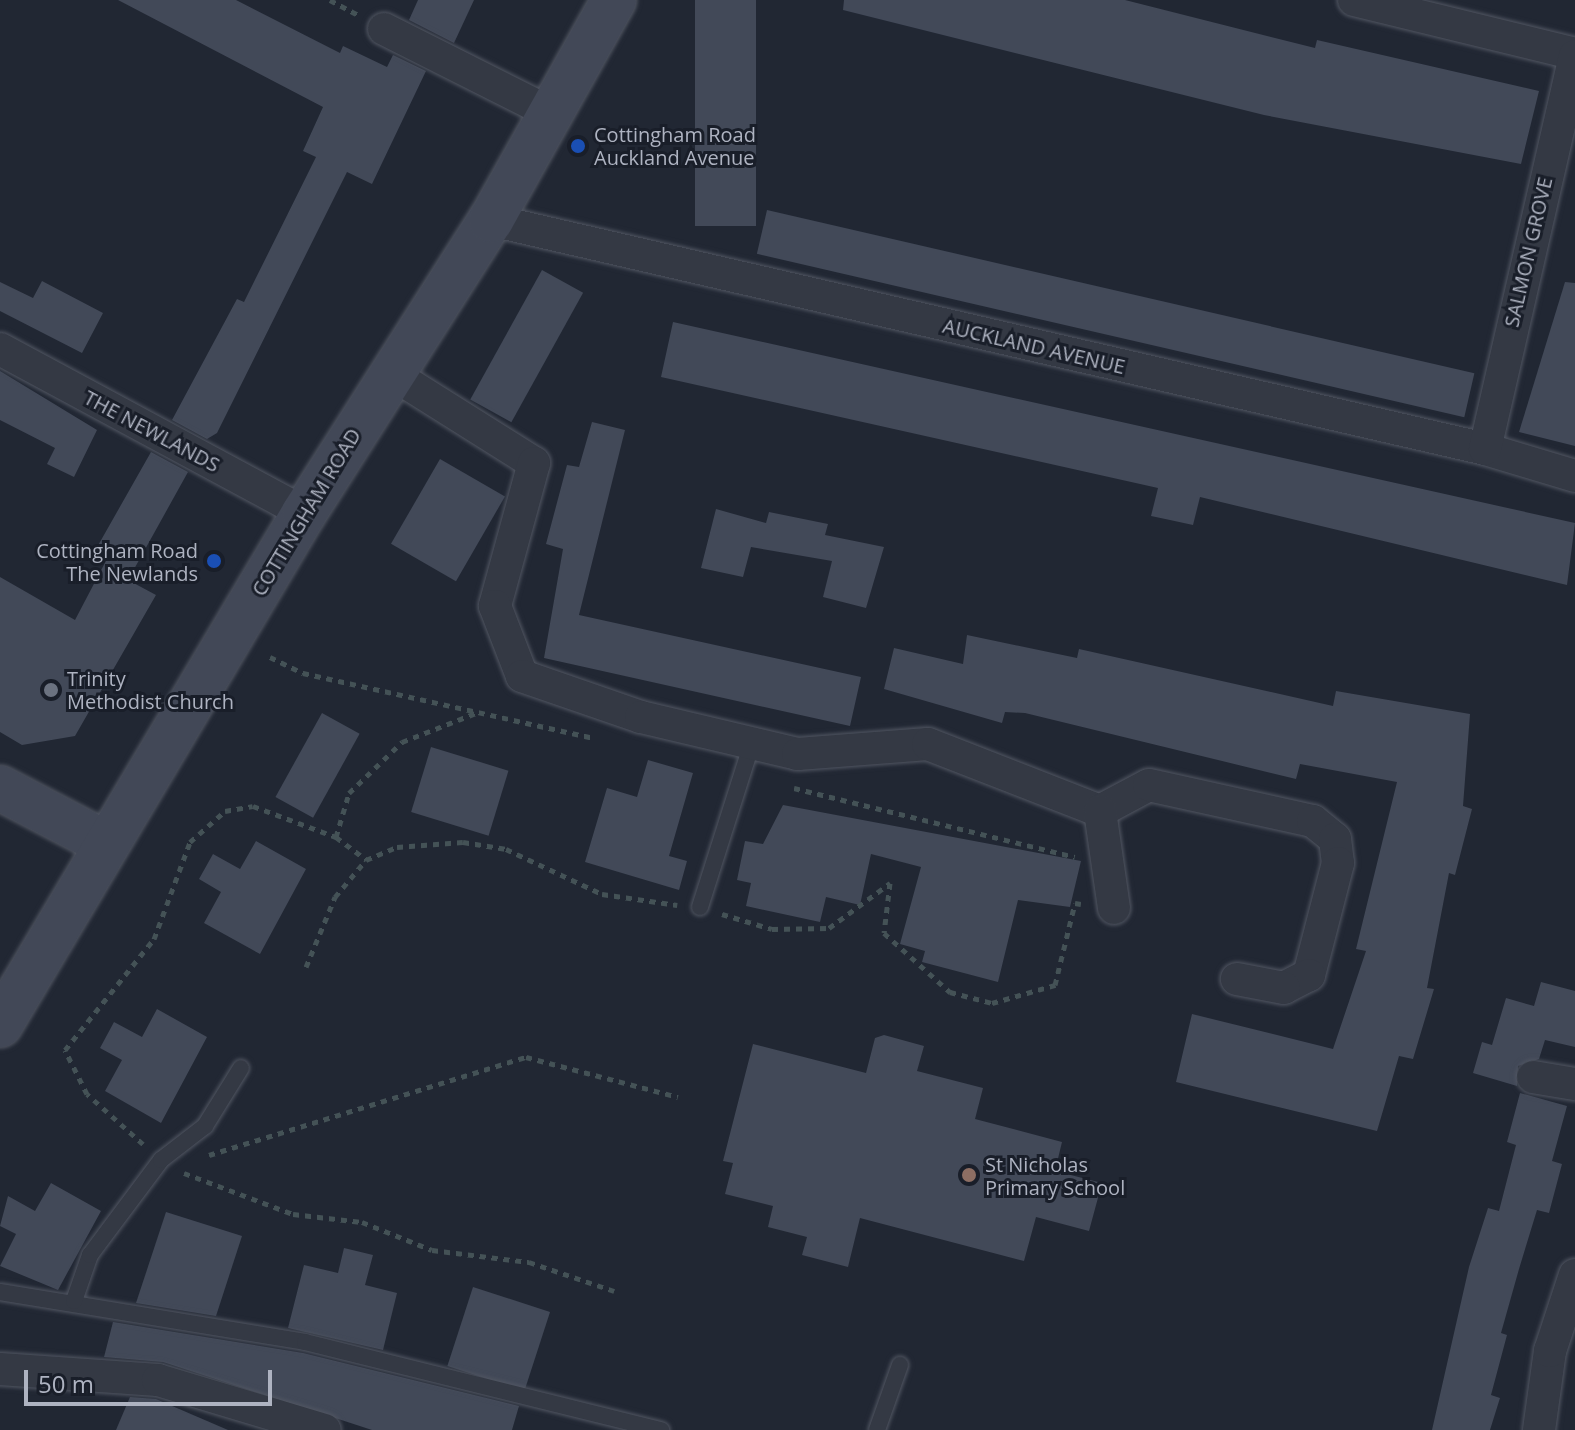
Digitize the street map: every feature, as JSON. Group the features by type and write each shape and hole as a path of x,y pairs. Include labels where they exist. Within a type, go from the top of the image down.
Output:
{"main road":[{"name":"COTTINGHAM ROAD","path":"0,1025 105,843 304,513 491,220 614,0"},
{"path":"0,788 105,843"}],"street":[{"path":"1354,0 1575,55"},
{"path":"384,29 551,113"},
{"name":"SALMON GROVE","path":"1485,449 1575,55"},
{"name":"AUCKLAND AVENUE","path":"491,220 1485,449 1575,476"},
{"name":"THE NEWLANDS","path":"0,349 304,513"},
{"path":"391,373 534,463 495,606 522,676 641,717 798,754 928,744 1100,811 1149,785 1313,821 1335,839 1333,898 1309,975 1284,988 1237,979"},
{"path":"1100,811 1109,859 1101,906"},
{"path":"1533,1077 1575,1084"},
{"path":"1539,1430 1550,1351 1575,1275"},
{"path":"0,1369 158,1380 325,1430"}],"lane":[{"path":"700,907 752,743"},
{"path":"74,1301 90,1255 161,1160 205,1126 241,1068"},
{"path":"0,1292 74,1301 305,1342 661,1430"},
{"path":"877,1430 900,1365"}],"path":[{"path":"336,837 349,793 402,742 476,713"},
{"path":"366,860 336,837 253,806 225,811 190,842 154,939 65,1050 87,1094 161,1160 293,1214 362,1222 432,1250 529,1262 614,1291"},
{"path":"306,967 335,897 366,860 397,847 463,842 506,849 602,894 700,907 772,929 829,928 890,883 884,933 950,992 992,1003 1055,985 1075,903 1101,906"},
{"path":"161,1160 190,1161 526,1057 678,1097"}],"building":[{"path":"118,0 236,0 340,53 343,46 387,67 393,55 426,71 372,184 347,172 217,433 207,439 172,420 237,299 244,302 316,157 303,151 323,107"},
{"path":"418,0 474,0 454,43 409,20"},
{"path":"695,0 756,0 756,226 695,226"},
{"path":"844,0 1125,0 1315,48 1317,40 1539,91 1521,164 1264,115 843,10"},
{"path":"767,210 1474,373 1464,417 757,254"},
{"path":"542,270 583,293 511,422 470,399"},
{"path":"42,281 103,313 82,353 0,311 0,282 33,298"},
{"path":"1565,282 1575,283 1575,446 1519,432"},
{"path":"673,322 1575,523 1567,585 1200,497 1193,525 1151,516 1158,488 661,377"},
{"path":"0,371 97,430 74,477 47,464 55,448 0,420"},
{"path":"592,422 625,430 579,615 861,677 850,726 544,658 563,549 546,544 567,465 579,467"},
{"path":"151,452 188,472 128,580 156,595 75,736 22,745 0,732 0,577 75,620 108,557 96,549"},
{"path":"440,459 505,496 456,581 391,544"},
{"path":"716,509 766,523 769,512 828,524 825,535 884,547 866,608 823,597 832,561 751,547 743,577 701,568"},
{"path":"967,635 1077,658 1079,649 1333,706 1336,691 1470,714 1463,806 1472,809 1455,875 1449,873 1427,988 1434,989 1413,1059 1399,1056 1377,1131 1176,1082 1192,1014 1333,1049 1366,951 1356,949 1397,782 1300,764 1296,779 1025,713 1005,712 1002,723 884,689 894,648 963,664"},
{"path":"322,713 360,734 313,818 275,797"},
{"path":"431,747 508,771 489,836 411,812"},
{"path":"648,760 693,773 669,856 687,861 679,890 585,862 607,788 637,797"},
{"path":"783,805 1081,861 1070,907 1018,900 998,982 922,962 925,951 900,944 921,867 871,854 860,905 826,897 820,922 746,906 751,883 737,880 745,841 763,844"},
{"path":"256,841 306,869 260,954 204,923 221,892 199,879 213,854 240,869"},
{"path":"1541,982 1575,991 1575,1047 1545,1040 1539,1059 1518,1066 1517,1086 1473,1073 1482,1042 1492,1045 1506,998 1534,1006"},
{"path":"157,1009 207,1037 161,1123 105,1091 122,1060 100,1048 114,1022 142,1037"},
{"path":"884,1035 924,1046 917,1071 983,1088 975,1119 1062,1142 1055,1171 1102,1183 1089,1231 1036,1217 1024,1261 860,1218 848,1267 802,1255 807,1237 768,1227 773,1206 725,1194 733,1163 723,1161 753,1044 866,1073 875,1038"},
{"path":"1520,1093 1567,1106 1552,1161 1562,1164 1549,1213 1537,1210 1501,1333 1507,1335 1491,1395 1500,1398 1490,1430 1432,1430 1469,1267 1488,1208 1499,1211 1516,1145 1507,1142"},
{"path":"51,1183 101,1211 58,1290 0,1266 16,1234 0,1226 8,1196 35,1211"},
{"path":"166,1212 242,1236 216,1316 136,1303"},
{"path":"344,1248 373,1255 365,1285 397,1293 383,1350 288,1328 304,1265 338,1273"},
{"path":"473,1287 550,1312 524,1391 447,1366"},
{"path":"113,1322 303,1353 519,1406 512,1430 372,1430 163,1362 104,1357"},
{"path":"130,1397 156,1399 228,1430 116,1430"}],"place":[{"name":"Cottingham Road Auckland Avenue","path":"578,146"},
{"name":"Cottingham Road The Newlands","path":"214,561"},
{"name":"Trinity Methodist Church","path":"51,690"},
{"name":"St Nicholas Primary School","path":"969,1175"}]}
